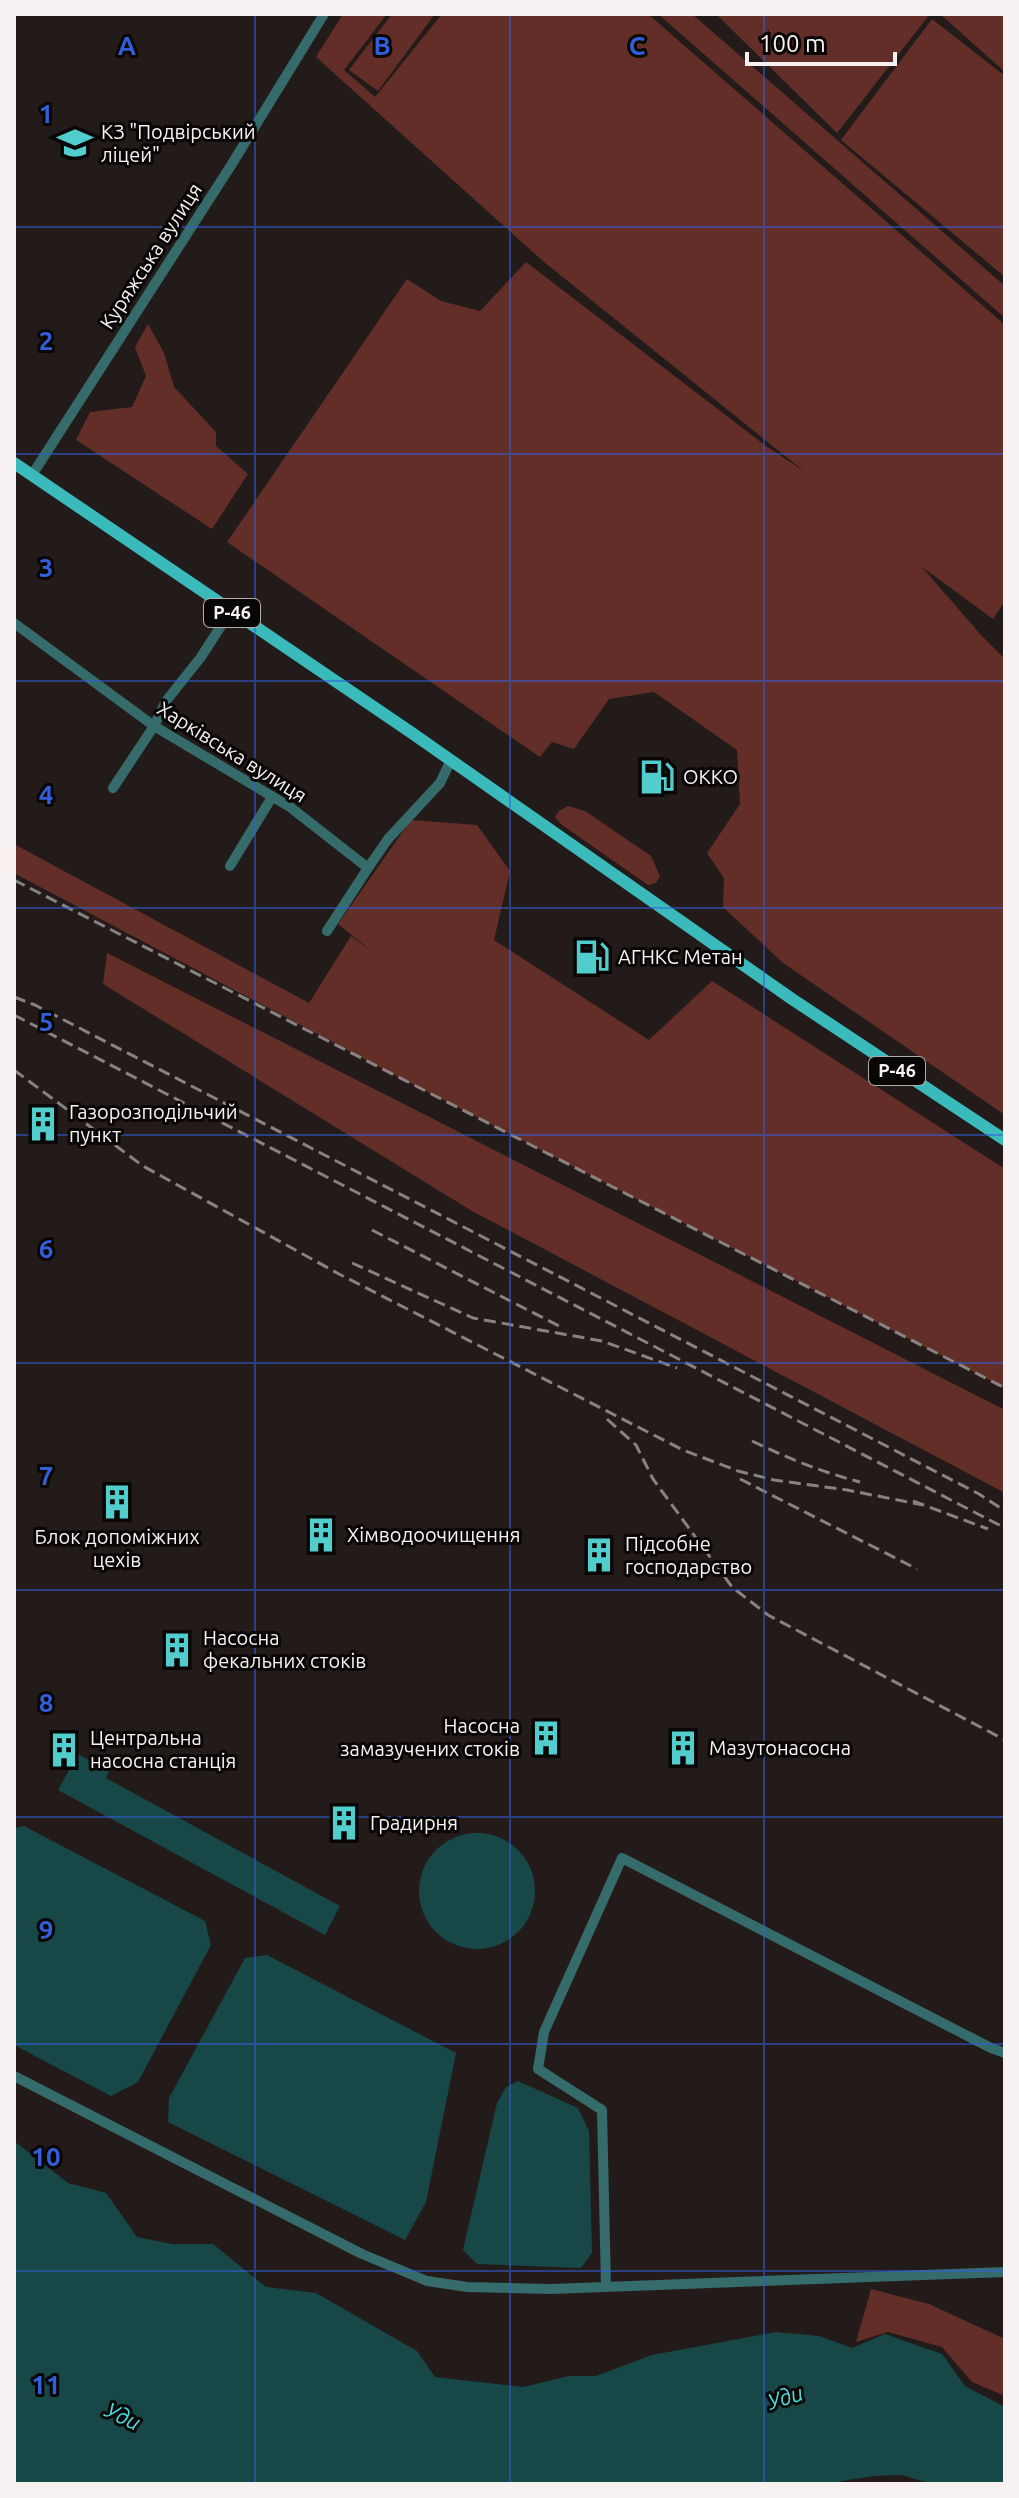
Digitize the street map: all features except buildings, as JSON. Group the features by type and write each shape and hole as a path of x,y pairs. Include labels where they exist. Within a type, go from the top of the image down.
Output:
{"main road":[{"name":"Р-46","path":"14,463 451,760 792,999 1005,1140"}],"street":[{"name":"Куряжська вулиця","path":"32,475 230,167 324,14"},
{"path":"113,788 154,726 166,701 201,657 230,612"},
{"name":"Харківська вулиця","path":"14,623 154,726 290,807 368,868"},
{"path":"327,931 388,839 440,783 451,760"},
{"path":"230,866 272,797"},
{"path":"606,2287 602,2110 538,2069 544,2032 622,1858 1005,2053"},
{"path":"14,2076 362,2254 427,2281 467,2287 551,2289 1005,2272"}],"shaded area":[{"path":"343,14 387,14 344,70 375,97 442,14 648,14 1005,325 1005,601 993,619 922,567 1005,659 1005,1115 783,963 723,907 724,878 707,853 740,804 737,750 654,692 609,699 574,749 552,742 540,757 227,542 407,279 441,301 480,311 526,262 766,446 805,472 544,262 316,57"},
{"path":"392,14 435,14 378,91 349,70"},
{"path":"658,14 692,14 1005,286 1005,318"},
{"path":"716,14 930,14 837,133"},
{"path":"940,14 1005,14 1005,72"},
{"path":"932,19 1005,76 1005,277 841,140"},
{"path":"148,324 164,353 174,387 216,432 216,446 248,474 212,529 76,440 90,412 132,407 146,376 135,347"},
{"path":"568,806 585,811 651,856 660,876 656,883 648,885 562,825 555,817"},
{"path":"411,820 477,825 510,871 494,940 649,1040 712,981 1005,1169 1005,1388 391,1073 14,873 14,844 309,1003 351,936 375,954 338,924"},
{"path":"107,953 1005,1410 1005,1493 472,1211 103,984"},
{"path":"871,2289 929,2304 1005,2339 1005,2396 972,2382 942,2347 888,2332 856,2342"}],"water":[{"path":"78,1754 109,1771 106,1778 340,1906 325,1935 58,1790"},
{"path":"24,1826 205,1921 211,1945 138,2082 111,2096 14,2045 14,1828"},
{"path":"477,1833 499,1838 518,1850 530,1869 535,1891 530,1913 518,1932 499,1944 477,1949 455,1944 436,1932 424,1913 419,1891 424,1869 436,1850 455,1838"},
{"path":"267,1955 456,2053 426,2202 405,2240 168,2122 169,2098 245,1958"},
{"path":"518,2081 578,2108 589,2131 592,2253 581,2268 477,2264 463,2250 497,2103 506,2087"},
{"name":"Уди","path":"14,2141 68,2183 106,2193 137,2237 172,2244 213,2244 266,2287 316,2293 417,2351 435,2377 523,2387 569,2376 596,2376 652,2355 776,2332 819,2336 852,2348 885,2334 942,2354 965,2386 1005,2407 1005,2484 931,2484 902,2475 874,2476 835,2484 14,2484"}],"railway":[{"path":"14,880 1005,1388"},
{"path":"14,997 35,1005 979,1494 1005,1511"},
{"path":"14,1015 1005,1528"},
{"path":"14,1070 143,1166 339,1274 683,1450 738,1471 774,1480 923,1505"},
{"path":"372,1230 559,1326"},
{"path":"352,1263 473,1318 602,1341 677,1368"},
{"path":"607,1419 636,1445 653,1479 732,1587 768,1615 1005,1740"},
{"path":"752,1441 805,1464 860,1482"},
{"path":"740,1479 917,1569"},
{"path":"913,1501 988,1529"}],"place":[{"name":"КЗ \"Подвірський ліцей\"","path":"75,143"},
{"name":"ОККО","path":"657,777"},
{"name":"АГНКС Метан","path":"592,957"},
{"name":"Газорозподільчий пункт","path":"43,1124"},
{"name":"Блок допоміжних цехів","path":"117,1502"},
{"name":"Хімводоочищення","path":"321,1535"},
{"name":"Підсобне господарство","path":"599,1555"},
{"name":"Насосна фекальних стоків","path":"177,1650"},
{"name":"Насосна замазучених стоків","path":"546,1738"},
{"name":"Мазутонасосна","path":"683,1748"},
{"name":"Центральна насосна станція","path":"64,1750"},
{"name":"Градирня","path":"344,1823"}]}
